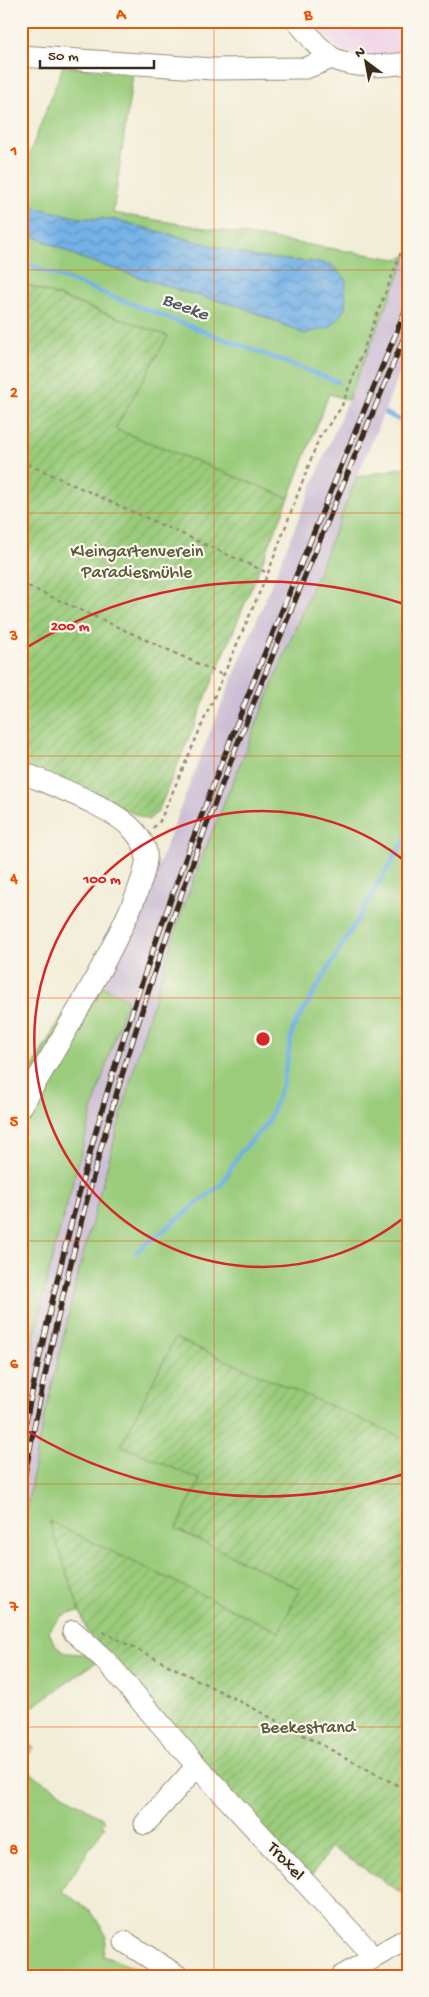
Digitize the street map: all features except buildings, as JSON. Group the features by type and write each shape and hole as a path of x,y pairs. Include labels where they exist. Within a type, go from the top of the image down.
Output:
{"street":[{"path":"297,21 317,45 332,58 342,63 363,66 408,63"},
{"path":"21,56 214,69 306,68 332,58"},
{"path":"21,772 106,810 124,821 141,841 146,852 144,868 130,910 115,942 21,1107"},
{"name":"Troxel","path":"72,1631 105,1660 196,1766 364,1946 372,1958"},
{"path":"146,1824 196,1766"},
{"path":"342,1976 408,1938"},
{"path":"125,1942 178,1976"}],"path":[{"path":"141,841 160,821 268,573 318,438 341,408 408,234"},
{"path":"21,461 268,573"},
{"path":"21,584 223,675"},
{"path":"72,1631 96,1629 251,1707 408,1791"}],"shaded area":[{"path":"307,21 408,21 408,52 371,55 342,52"},
{"path":"408,254 408,353 302,612 141,1042 80,1266 37,1449 21,1544 21,1396 55,1247 97,1094 127,999 103,986 144,904 200,757"}],"green space":[{"path":"63,66 133,74 113,213 396,259 407,256 348,400 329,394 289,498 115,429 168,336 21,282 21,230 81,258 188,293 242,307 305,334 331,264 255,257 112,219 80,218 24,205 21,208 21,176"},
{"name":"Kleingartenverein Paradiesmühle","path":"21,283 168,336 115,429 289,498 158,812 148,820 21,764"},
{"path":"408,466 408,1440 175,1338 121,1445 200,1480 176,1529 300,1589 279,1632 50,1522 80,1612 65,1614 49,1632 54,1643 65,1653 85,1654 98,1661 21,1715 21,1544 37,1449 80,1266 141,1042 179,919 203,855 357,477"},
{"path":"103,986 127,999 97,1094 55,1247 21,1396 21,1087 78,988"},
{"name":"Beekestrand","path":"175,1338 408,1440 408,1897 331,1847 309,1880 87,1632 49,1521 279,1632 300,1589 176,1529 200,1480 121,1445"},
{"path":"21,1740 34,1747 21,1766"},
{"path":"21,1767 105,1820 102,1825 105,1826 62,1891 91,1911 106,1935 103,1956 158,1976 21,1976"}],"water":[{"path":"24,205 80,218 112,219 255,257 331,264 346,279 345,309 331,327 305,334 242,307 188,293 81,258 21,230 21,208"}],"waterway":[{"name":"Beeke","path":"21,262 338,382"},
{"name":"Beeke","path":"385,413 408,424"},
{"path":"136,1252 222,1184 239,1154 267,1124 283,1083 293,1028 408,834"}],"railway":[{"path":"21,1445 73,1215 105,1101 140,988 170,901 235,729 408,304"},
{"path":"21,1495 67,1277 105,1133 148,991 199,846 256,697 408,328"}]}
